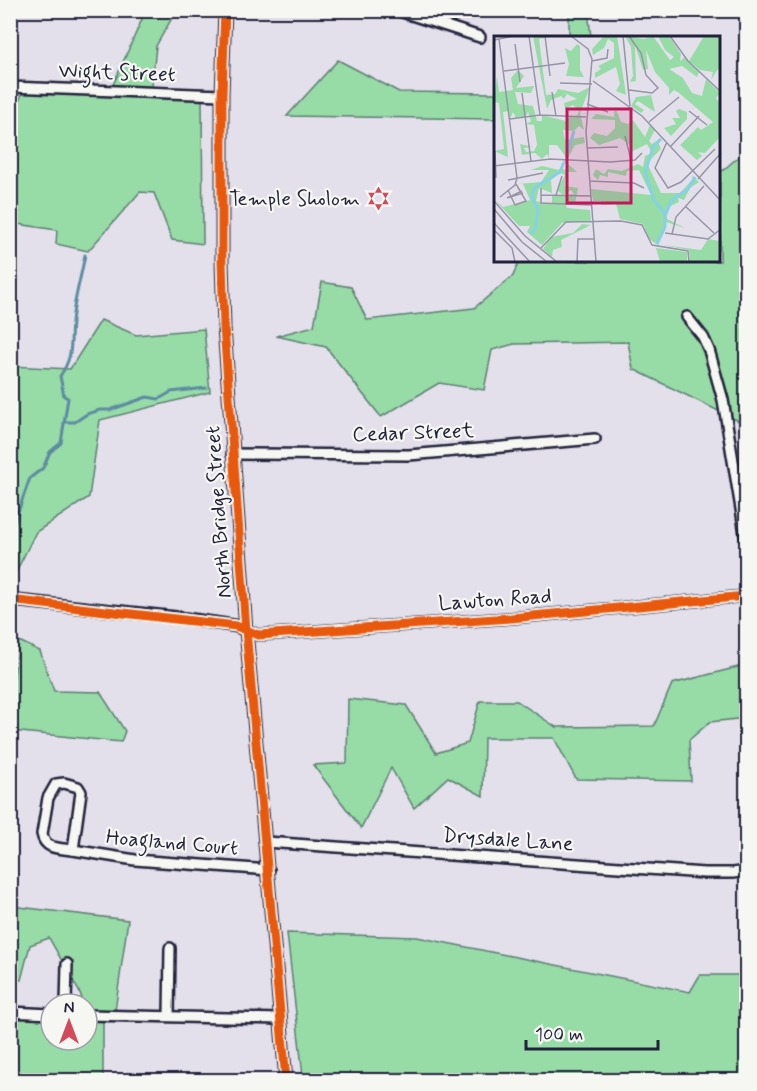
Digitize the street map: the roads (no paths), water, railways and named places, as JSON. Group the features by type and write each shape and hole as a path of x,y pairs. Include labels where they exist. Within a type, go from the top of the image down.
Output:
{"street":[{"name":"North Bridge Street","path":"225,10 222,95 222,261 232,454 286,1080"},
{"path":"396,10 480,37"},
{"name":"Wight Street","path":"10,87 222,95"},
{"path":"687,317 703,337 709,350 723,400 747,540"},
{"name":"Cedar Street","path":"232,454 409,455 595,439"},
{"name":"Lawton Road","path":"246,630 258,635 511,618 747,597"},
{"path":"10,600 181,618 236,626 246,630"},
{"name":"Hoagland Court","path":"73,850 81,792 72,784 56,784 48,798 42,834 43,841 52,848 135,860 268,870"},
{"name":"Drysdale Lane","path":"266,842 705,873 747,871"},
{"path":"169,1016 170,948"},
{"path":"66,992 67,964"},
{"path":"10,1012 39,1013"},
{"path":"99,1015 281,1019"}],"waterway":[{"path":"10,535 30,478 43,468 50,452 61,443 68,398 64,396 60,376 68,362 73,314 85,255"},
{"path":"64,422 75,422 87,414 110,410 147,397 159,399 171,392 206,388"}],"place":[{"name":"Temple Sholom","path":"378,199"}]}
